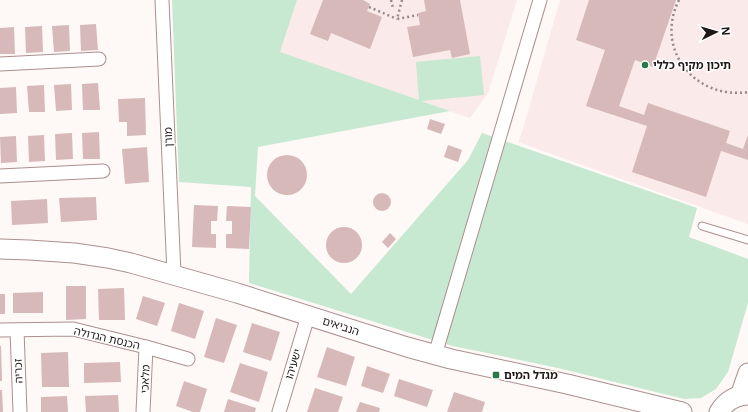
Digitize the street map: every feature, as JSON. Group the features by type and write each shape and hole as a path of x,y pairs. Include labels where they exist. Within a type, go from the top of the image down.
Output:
{"street":[{"name":"מורן","path":"162,0 174,274"},
{"path":"435,355 540,0"},
{"path":"0,64 99,59"},
{"path":"0,176 103,171"},
{"name":"הנביאים","path":"0,250 40,250 86,254 120,260 174,274 435,355 567,384 682,412"},
{"name":"ישעיהו","path":"279,412 308,316"},
{"name":"הכנסת הגדולה","path":"0,330 73,329 188,359"},
{"name":"זכריה","path":"17,330 20,412"},
{"name":"מלאכי","path":"142,412 146,347"},
{"path":"719,412 726,403 744,395 748,373"}],"lane":[{"path":"702,226 748,240"}],"path":[{"path":"391,0 393,8"},
{"path":"396,19 402,0"},
{"path":"679,0 673,14 672,35 677,55 687,72 702,84 716,90 730,93 748,92"},
{"path":"369,7 396,19 418,15"}],"shaded area":[{"path":"297,0 517,0 488,93 470,118 280,52"},
{"name":"תיכון מקיף כללי","path":"560,0 748,0 748,224 518,142"}],"green space":[{"path":"172,0 297,0 280,52 419,100 416,62 480,56 484,95 421,101 450,111 258,147 255,196 351,294 468,160 482,133 697,208 689,237 748,259 748,303 728,372 716,389 701,398 684,399 562,369 452,346 249,283 251,187 179,182"}],"building":[{"path":"323,0 363,0 370,4 367,11 382,17 370,49 331,33 328,41 310,34"},
{"path":"424,0 460,0 470,54 452,58 450,50 413,57 407,27 420,25 418,13 426,11"},
{"path":"589,0 676,0 653,67 635,60 619,106 644,115 648,103 730,131 726,143 743,149 748,135 748,160 721,151 706,197 632,172 647,126 586,106 605,50 576,40"},
{"path":"96,24 98,50 81,51 80,25"},
{"path":"69,25 70,51 54,52 52,26"},
{"path":"42,26 43,52 26,53 25,27"},
{"path":"14,27 15,54 0,54 0,28"},
{"path":"98,83 100,110 83,110 82,84"},
{"path":"71,84 72,110 56,111 54,85"},
{"path":"44,85 45,112 29,112 27,86"},
{"path":"16,87 17,113 0,114 0,88"},
{"path":"145,98 146,135 127,136 127,122 119,122 118,99"},
{"path":"430,119 445,124 441,134 427,129"},
{"path":"99,132 100,159 83,159 82,133"},
{"path":"72,133 73,159 56,160 55,134"},
{"path":"44,135 45,161 29,162 28,136"},
{"path":"16,136 17,162 1,163 0,137"},
{"path":"448,145 462,150 458,162 444,157"},
{"path":"147,147 149,182 125,184 122,149"},
{"path":"287,155 301,161 307,175 301,189 287,195 273,189 267,175 273,161"},
{"path":"378,193 386,193 391,198 389,209 386,211 378,211 373,206 373,198"},
{"path":"96,197 97,220 61,222 59,198"},
{"path":"47,199 48,223 12,225 11,201"},
{"path":"194,205 218,206 217,221 211,221 211,234 216,234 216,248 192,247"},
{"path":"227,206 251,207 249,249 226,248 226,234 232,234 232,221 226,221"},
{"path":"348,227 357,232 361,238 361,252 357,258 348,263 340,263 331,258 327,252 326,241 331,232 337,228"},
{"path":"390,233 396,239 388,248 382,242"},
{"path":"66,286 86,286 86,319 66,320"},
{"path":"124,288 125,320 99,320 98,289"},
{"path":"43,292 43,313 13,313 13,293"},
{"path":"0,294 5,294 5,314 0,314"},
{"path":"143,296 165,303 157,326 136,319"},
{"path":"179,303 204,311 195,339 171,331"},
{"path":"216,318 237,325 224,363 204,357"},
{"path":"252,323 280,332 271,361 243,352"},
{"path":"1,346 2,381 0,381"},
{"path":"327,347 355,357 346,386 317,377"},
{"path":"68,352 69,387 42,387 41,353"},
{"path":"120,362 121,382 84,383 84,363"},
{"path":"240,363 268,372 259,402 230,392"},
{"path":"367,366 390,374 383,393 361,386"},
{"path":"399,379 433,390 427,407 394,396"},
{"path":"184,381 207,389 200,412 193,412 176,406"},
{"path":"315,388 343,397 338,412 307,412"},
{"path":"0,390 2,390 3,412 0,412"},
{"path":"454,392 485,402 482,412 447,412"},
{"path":"118,395 119,412 86,412 85,396"},
{"path":"67,396 68,412 41,412 41,397"},
{"path":"228,399 256,408 255,412 224,412"},
{"path":"360,402 380,408 379,412 356,412"}],"place":[{"name":"תיכון מקיף כללי","path":"645,65"},
{"name":"מגדל המים","path":"496,375"}]}
